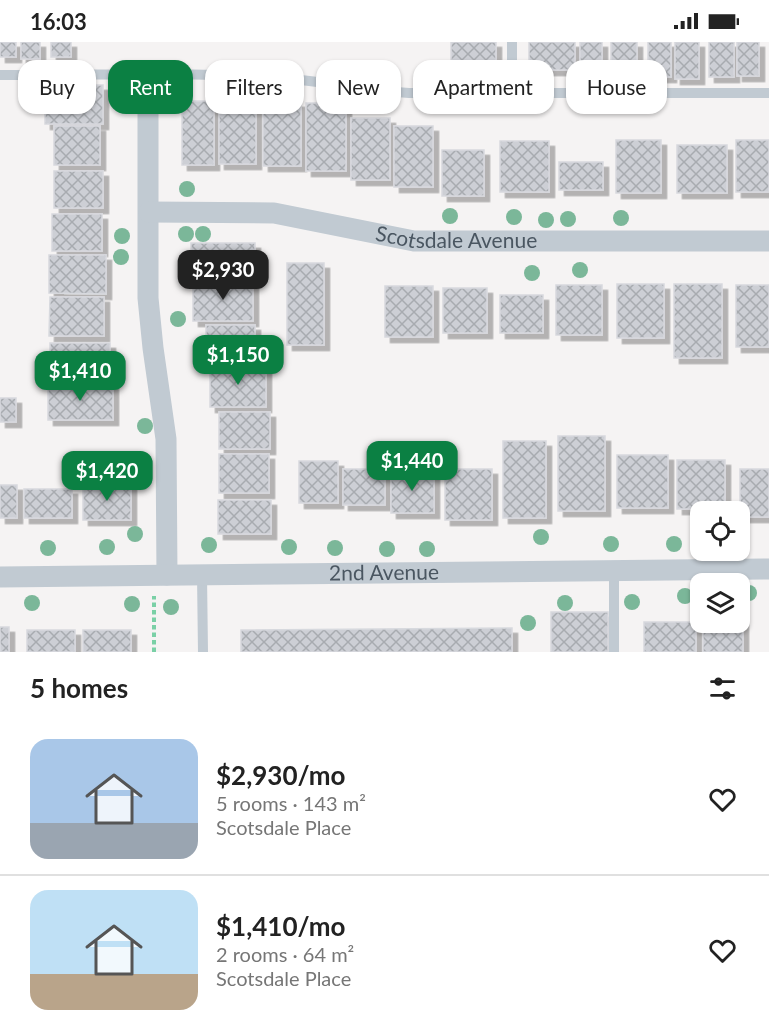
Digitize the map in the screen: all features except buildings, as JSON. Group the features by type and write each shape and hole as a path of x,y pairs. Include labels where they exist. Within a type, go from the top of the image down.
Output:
{"street":[{"path":"148,114 150,324 162,403 167,456 161,575"},
{"name":"Scotsdale Avenue","path":"149,212 274,213 414,241 769,241"},
{"name":"2nd Avenue","path":"0,577 769,569"}],"lane":[{"path":"512,42 512,60"},
{"path":"0,75 108,75"},
{"path":"193,76 272,77 413,93"},
{"path":"554,93 769,93"},
{"path":"614,570 614,652"},
{"path":"202,575 203,652"}],"path":[{"path":"154,652 161,575"}]}
